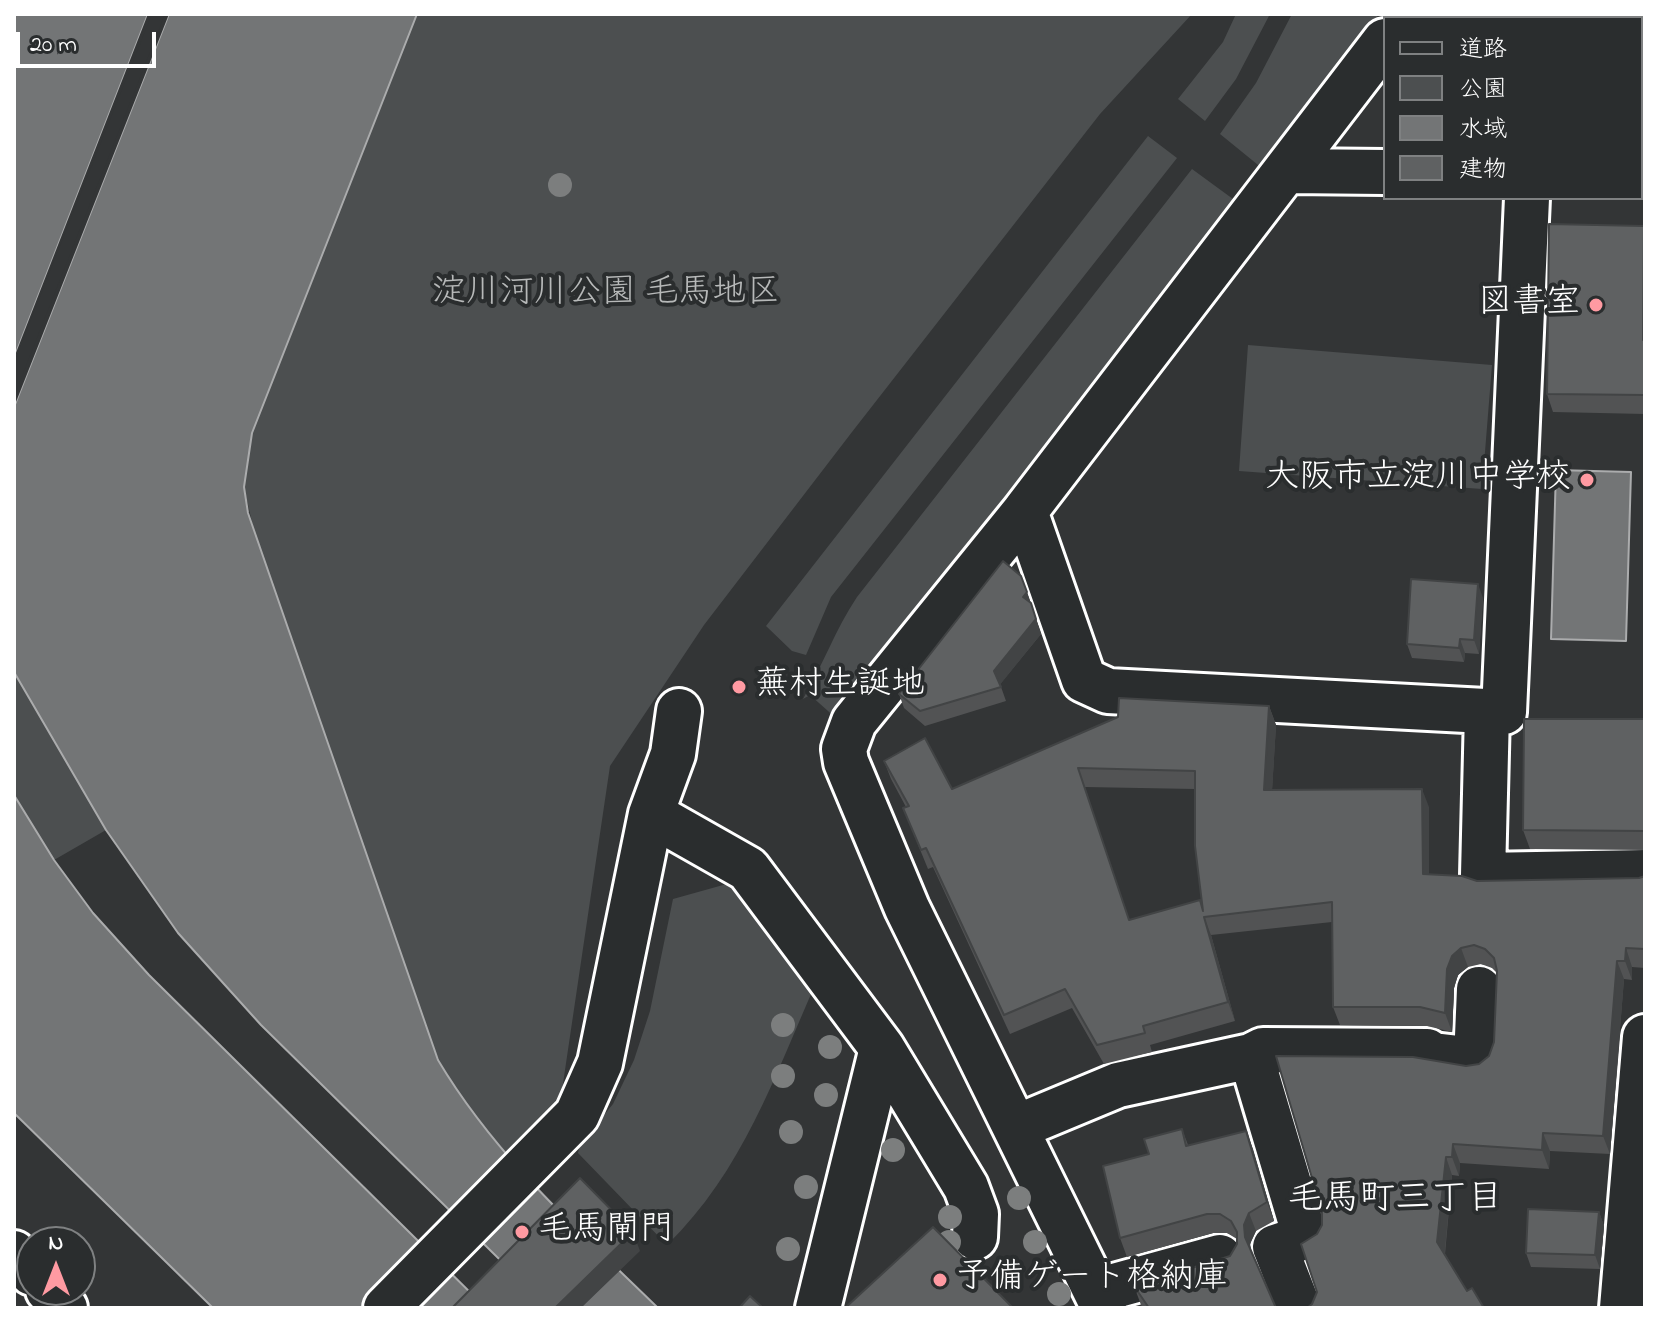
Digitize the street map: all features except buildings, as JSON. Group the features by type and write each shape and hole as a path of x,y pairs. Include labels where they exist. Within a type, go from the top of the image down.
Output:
{"street":[{"path":"1220,1257 1100,1299 907,908 846,762 844,749 854,722 1025,511 1289,171 1383,44"},
{"path":"1289,171 1383,172"},
{"path":"1025,511 1084,680 1108,691 1504,712 1527,200"},
{"path":"386,1308 577,1115 600,1063 651,814 673,754 679,711"},
{"path":"1487,712 1483,875 1645,872"},
{"path":"651,814 748,869 882,1048 966,1187 976,1214 975,1237"},
{"path":"1017,1127 1118,1085 1251,1056 1263,1050 1427,1051 1433,1055 1476,1060 1479,989"},
{"path":"1622,1308 1645,1037"},
{"path":"818,1308 882,1048"},
{"path":"1251,1056 1305,1237 1275,1247 1299,1308"}],"green space":[{"name":"淀川河川公園 毛馬地区","path":"417,14 1192,14 1100,114 852,432 704,625 610,766 561,1097 505,1156 459,1094 423,1025 254,531 244,487 252,433"},
{"path":"1236,14 1270,14 1236,79 1205,121 1178,99 1223,42"},
{"path":"1292,14 1379,14 1263,169 1220,134 1256,83"},
{"path":"1148,136 1177,158 831,597 806,655 792,651 766,626"},
{"path":"1192,169 1233,199 1227,207 1232,214 837,719 810,695 803,699 857,597"},
{"path":"1248,345 1492,365 1482,489 1239,471"},
{"path":"14,672 106,830 54,860 14,795"},
{"path":"741,880 816,983 770,1088 736,1154 694,1216 667,1245 578,1153 580,1144 613,1104 634,1060 650,1011 673,899"}],"water":[{"path":"14,14 148,14 14,358"},
{"path":"169,14 417,14 252,433 244,487 248,513 438,1060 485,1128 539,1191 658,1308 549,1308 261,1025 178,933 106,830 14,672 14,407"},
{"path":"1556,470 1631,472 1626,641 1551,639"},
{"path":"14,795 54,860 93,913 149,975 486,1308 213,1308 14,1113"}],"pier":[{"path":"148,14 152,14 14,362 14,358"},
{"path":"165,14 169,14 14,407 14,396"}],"place":[{"name":"図書室","path":"1596,305"},
{"name":"大阪市立淀川中学校","path":"1587,480"},
{"name":"蕪村生誕地","path":"739,687"},
{"name":"毛馬閘門","path":"522,1232"},
{"name":"予備ゲート格納庫","path":"940,1280"}],"district":[{"name":"毛馬町三丁目","path":"1395,1202"}]}
